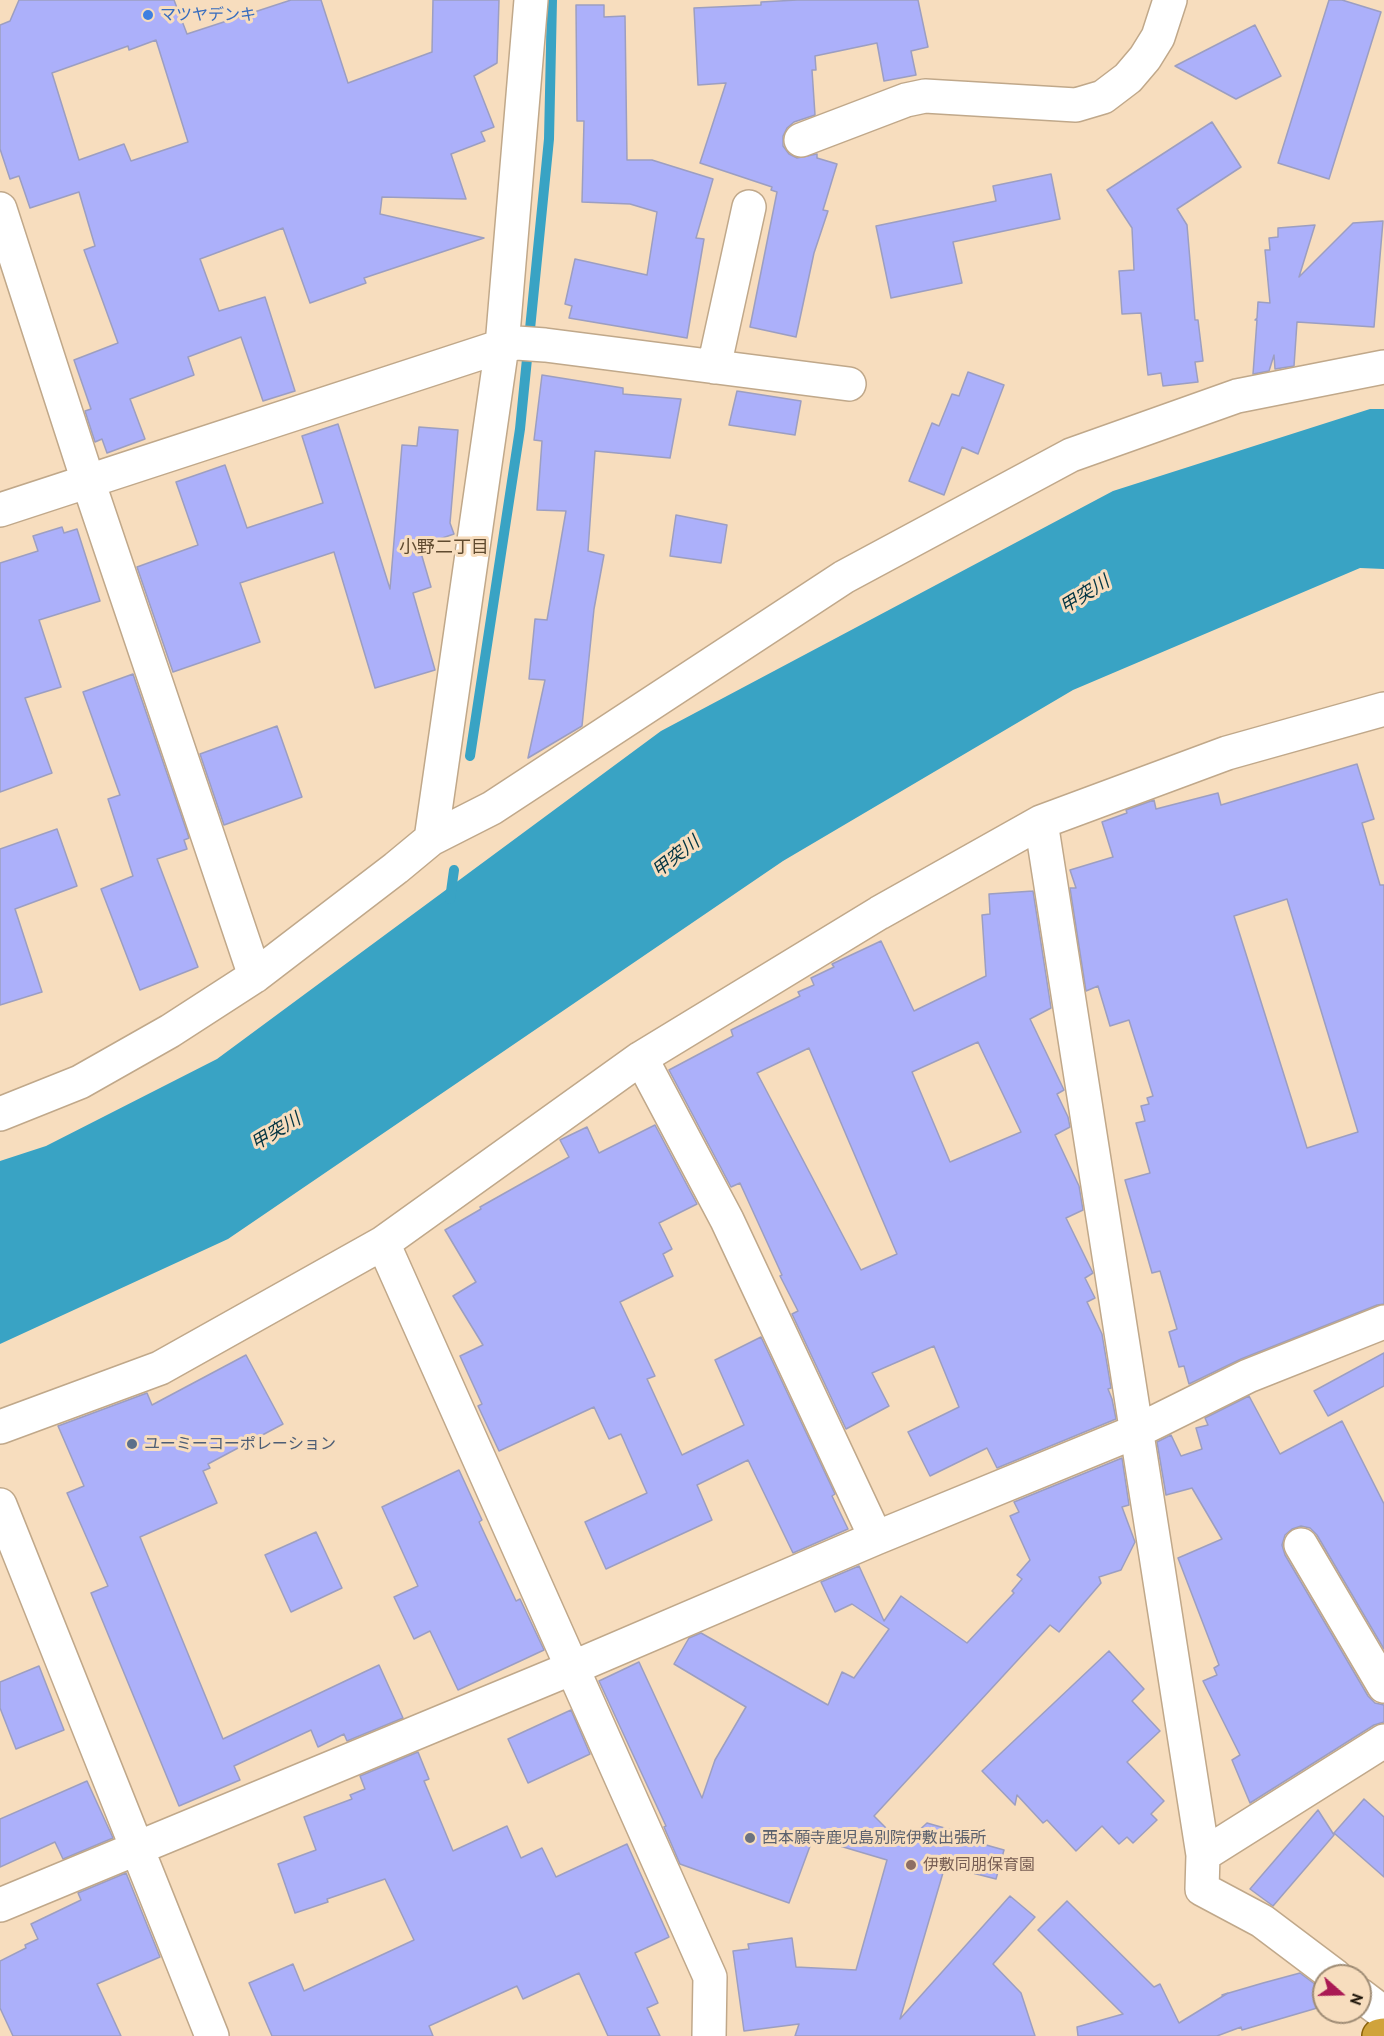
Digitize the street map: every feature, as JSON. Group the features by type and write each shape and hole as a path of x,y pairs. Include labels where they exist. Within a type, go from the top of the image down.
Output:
{"highway":[{"path":"1379,2036 1384,2035"}],"street":[{"path":"431,839 522,345 531,0"},
{"path":"801,140 883,108 925,96 1076,105 1103,97 1128,78 1145,58 1158,37 1170,0"},
{"path":"714,366 749,207"},
{"path":"0,209 88,481 255,975"},
{"path":"0,510 522,345 714,366 849,384"},
{"path":"0,1114 80,1082 170,1031 255,975 431,839 492,808 844,577 1071,455 1237,396 1384,367"},
{"path":"0,1427 160,1368 383,1244 641,1058 879,913 1041,822 1227,753 1384,709"},
{"path":"1041,822 1203,1855 1202,1889 1262,1921 1319,1964"},
{"path":"641,1058 727,1220 876,1538"},
{"path":"383,1244 710,1977 709,2036"},
{"path":"0,1905 1137,1431 1248,1376 1384,1322"},
{"path":"0,1505 212,2036"},
{"path":"1301,1545 1384,1686"},
{"path":"1203,1855 1384,1741"}],"water":[{"name":"甲突川","path":"1370,409 1384,409 1384,569 1360,568 1073,690 783,861 228,1239 0,1344 0,1161 46,1146 217,1059 661,731 1113,491"}],"building":[{"path":"19,0 174,0 187,34 291,0 321,0 348,83 432,52 433,0 499,0 497,63 474,76 494,127 481,132 485,141 451,154 466,199 382,197 380,214 484,238 364,278 366,283 310,303 283,228 200,259 219,311 265,297 295,391 263,401 241,337 188,357 194,375 130,399 145,439 107,453 102,439 95,442 85,411 91,409 74,360 118,343 84,250 95,246 79,192 30,208 19,176 10,179 0,149 0,25 10,21","holes":["156,40 188,142 131,161 124,144 79,160 52,73 128,46 129,50"]},
{"path":"918,0 928,47 911,51 916,75 884,81 877,43 815,56 816,70 812,70 815,115 794,122 787,128 783,136 783,146 789,154 797,158 817,154 817,158 837,164 823,210 828,211 814,253 796,337 750,327 777,192 771,190 772,187 700,163 726,83 698,85 694,8 761,5 761,2"},
{"path":"1329,0 1342,0 1381,12 1329,179 1278,163"},
{"path":"576,5 604,5 604,17 625,16 627,160 652,160 713,179 696,238 704,239 687,338 569,318 572,306 565,304 575,259 647,275 657,212 630,204 582,202 584,121 577,121"},
{"path":"1255,25 1281,76 1236,99 1175,66"},
{"path":"1212,122 1241,167 1177,209 1187,225 1195,320 1198,320 1203,361 1195,362 1198,382 1163,386 1161,373 1148,375 1141,313 1122,314 1119,271 1134,270 1132,228 1107,190"},
{"path":"1051,174 1060,219 953,242 962,283 891,298 876,226 996,201 993,186"},
{"path":"1383,221 1374,327 1297,322 1294,366 1275,369 1274,355 1269,371 1253,374 1258,302 1270,303 1265,250 1270,250 1269,238 1278,237 1278,228 1315,225 1299,277 1353,223"},
{"path":"968,372 1004,385 978,454 962,447 944,495 909,481 932,423 939,426 952,394 959,396"},
{"path":"542,375 623,388 623,394 681,399 670,458 595,451 588,551 604,555 594,609 582,726 528,758 545,680 529,679 535,619 547,620 566,511 537,510 542,441 534,440"},
{"path":"737,391 801,401 795,435 729,425"},
{"path":"338,424 390,589 402,445 417,446 419,427 458,430 450,523 454,534 419,546 431,587 413,593 435,670 375,688 334,552 240,583 260,642 173,672 137,567 198,545 176,482 225,465 247,528 323,503 302,436"},
{"path":"676,515 727,525 721,563 670,556"},
{"path":"62,527 64,533 77,529 100,601 39,620 61,687 25,698 52,773 0,792 0,563 38,551 33,536"},
{"path":"133,674 189,838 184,840 187,849 157,859 198,967 140,990 101,889 133,876 108,799 120,795 83,692"},
{"path":"277,726 302,797 224,825 200,754"},
{"path":"1357,764 1374,819 1362,823 1380,885 1384,885 1384,1304 1241,1359 1189,1384 1184,1366 1179,1367 1169,1332 1177,1329 1160,1271 1152,1273 1125,1180 1150,1173 1136,1123 1145,1121 1141,1106 1149,1104 1147,1098 1153,1096 1129,1020 1110,1026 1098,986 1086,991 1070,888 1076,888 1070,870 1113,857 1102,822 1127,813 1126,810 1154,800 1156,809 1218,793 1221,805","holes":["1287,899 1358,1132 1307,1148 1234,916"]},
{"path":"57,829 77,886 15,909 42,992 0,1005 0,849"},
{"path":"1033,891 1051,1008 1030,1019 1064,1090 1057,1094 1068,1117 1070,1127 1055,1135 1079,1186 1083,1210 1066,1218 1093,1273 1085,1278 1095,1298 1087,1302 1102,1334 1111,1388 1108,1389 1116,1419 997,1468 987,1448 930,1476 908,1432 959,1407 934,1346 872,1373 889,1406 846,1429 792,1314 798,1311 780,1276 782,1275 740,1183 731,1187 669,1070 733,1036 731,1030 800,996 798,992 814,985 811,978 834,967 832,964 881,941 914,1011 986,976 982,915 990,914 989,894","holes":["978,1042 1021,1132 950,1162 912,1072","809,1048 897,1254 861,1270 757,1073"]},
{"path":"655,1125 697,1204 659,1223 672,1249 663,1254 673,1276 620,1302 655,1376 647,1379 682,1455 744,1425 715,1360 761,1337 835,1494 832,1496 848,1529 793,1553 748,1460 697,1485 712,1520 606,1569 585,1522 647,1493 621,1434 609,1439 594,1407 499,1451 478,1406 482,1404 460,1356 483,1345 453,1296 476,1282 445,1230 481,1209 480,1207 569,1157 560,1140 587,1127 599,1153"},
{"path":"1384,1353 1384,1386 1328,1416 1314,1391"},
{"path":"246,1355 283,1424 208,1464 210,1468 203,1471 217,1503 140,1537 223,1739 379,1665 403,1718 347,1741 344,1734 318,1747 311,1730 234,1766 240,1780 179,1806 91,1593 108,1586 67,1493 84,1486 58,1426 147,1393 152,1405"},
{"path":"1249,1396 1280,1454 1342,1421 1384,1504 1384,1649 1317,1535 1310,1528 1301,1526 1285,1535 1282,1545 1285,1555 1368,1696 1375,1703 1384,1705 1384,1722 1374,1725 1250,1803 1232,1760 1240,1755 1203,1681 1217,1675 1214,1668 1219,1665 1178,1558 1222,1539 1192,1488 1166,1495 1157,1442 1171,1435 1181,1456 1202,1449 1196,1428 1208,1425 1205,1418"},
{"path":"1122,1458 1129,1505 1122,1507 1135,1542 1121,1570 1099,1577 1101,1583 1059,1632 1050,1625 874,1816 903,1845 927,1823 955,1831 954,1836 1004,1850 996,1879 945,1866 900,2019 1010,1896 1035,1917 993,1964 1021,1993 1035,2036 795,2036 799,2024 744,2031 733,1951 749,1949 748,1944 792,1938 796,1967 856,1970 887,1860 813,1838 789,1903 680,1864 664,1827 666,1826 599,1681 639,1662 702,1798 715,1760 746,1707 674,1664 689,1638 701,1633 828,1705 842,1672 854,1678 889,1629 852,1604 835,1612 821,1582 859,1566 884,1621 901,1596 967,1643 1014,1593 1012,1591 1022,1579 1017,1575 1030,1560 1010,1516 1019,1512 1014,1502"},
{"path":"459,1470 482,1520 479,1522 516,1601 520,1599 544,1650 458,1690 430,1631 414,1639 394,1597 418,1586 382,1507"},
{"path":"316,1532 342,1588 291,1612 265,1555"},
{"path":"1109,1651 1144,1689 1132,1701 1160,1731 1127,1762 1164,1801 1151,1814 1157,1820 1133,1843 1127,1837 1119,1844 1102,1826 1076,1851 1047,1820 1043,1823 1017,1795 1015,1805 982,1771"},
{"path":"39,1666 64,1730 16,1749 0,1708 0,1682"},
{"path":"571,1710 590,1754 528,1783 508,1739"},
{"path":"418,1752 429,1779 424,1781 453,1851 507,1826 521,1858 542,1848 556,1877 627,1844 669,1937 635,1953 658,2003 647,2008 660,2036 608,2036 579,1973 523,1999 517,1986 429,2026 433,2036 272,2036 249,1983 293,1964 304,1991 414,1940 385,1879 295,1913 278,1864 316,1850 304,1817 352,1799 350,1795 365,1789 360,1776"},
{"path":"87,1781 113,1838 63,1859 55,1842 0,1867 0,1819"},
{"path":"1364,1799 1384,1817 1384,1877 1334,1833"},
{"path":"1318,1810 1334,1835 1273,1906 1250,1889"},
{"path":"126,1873 160,1957 97,1984 121,2036 13,2036 0,2008 0,1961 38,1939 31,1924 81,1900 78,1893"},
{"path":"1067,1901 1154,1987 1160,1984 1179,2023 1227,1993 1300,1973 1312,1982 1312,2010 1242,2030 1241,2027 1217,2036 1078,2036 1077,2027 1123,2014 1038,1930"}],"waterway":[{"path":"470,756 520,429 549,139 552,0"},
{"path":"450,899 454,870"}],"place":[{"name":"マツヤデンキ","path":"148,15"},
{"name":"ユーミーコーポレーション","path":"132,1444"},
{"name":"西本願寺鹿児島別院伊敷出張所","path":"750,1838"},
{"name":"伊敷同朋保育園","path":"911,1865"}],"district":[{"name":"小野二丁目","path":"444,548"}]}
